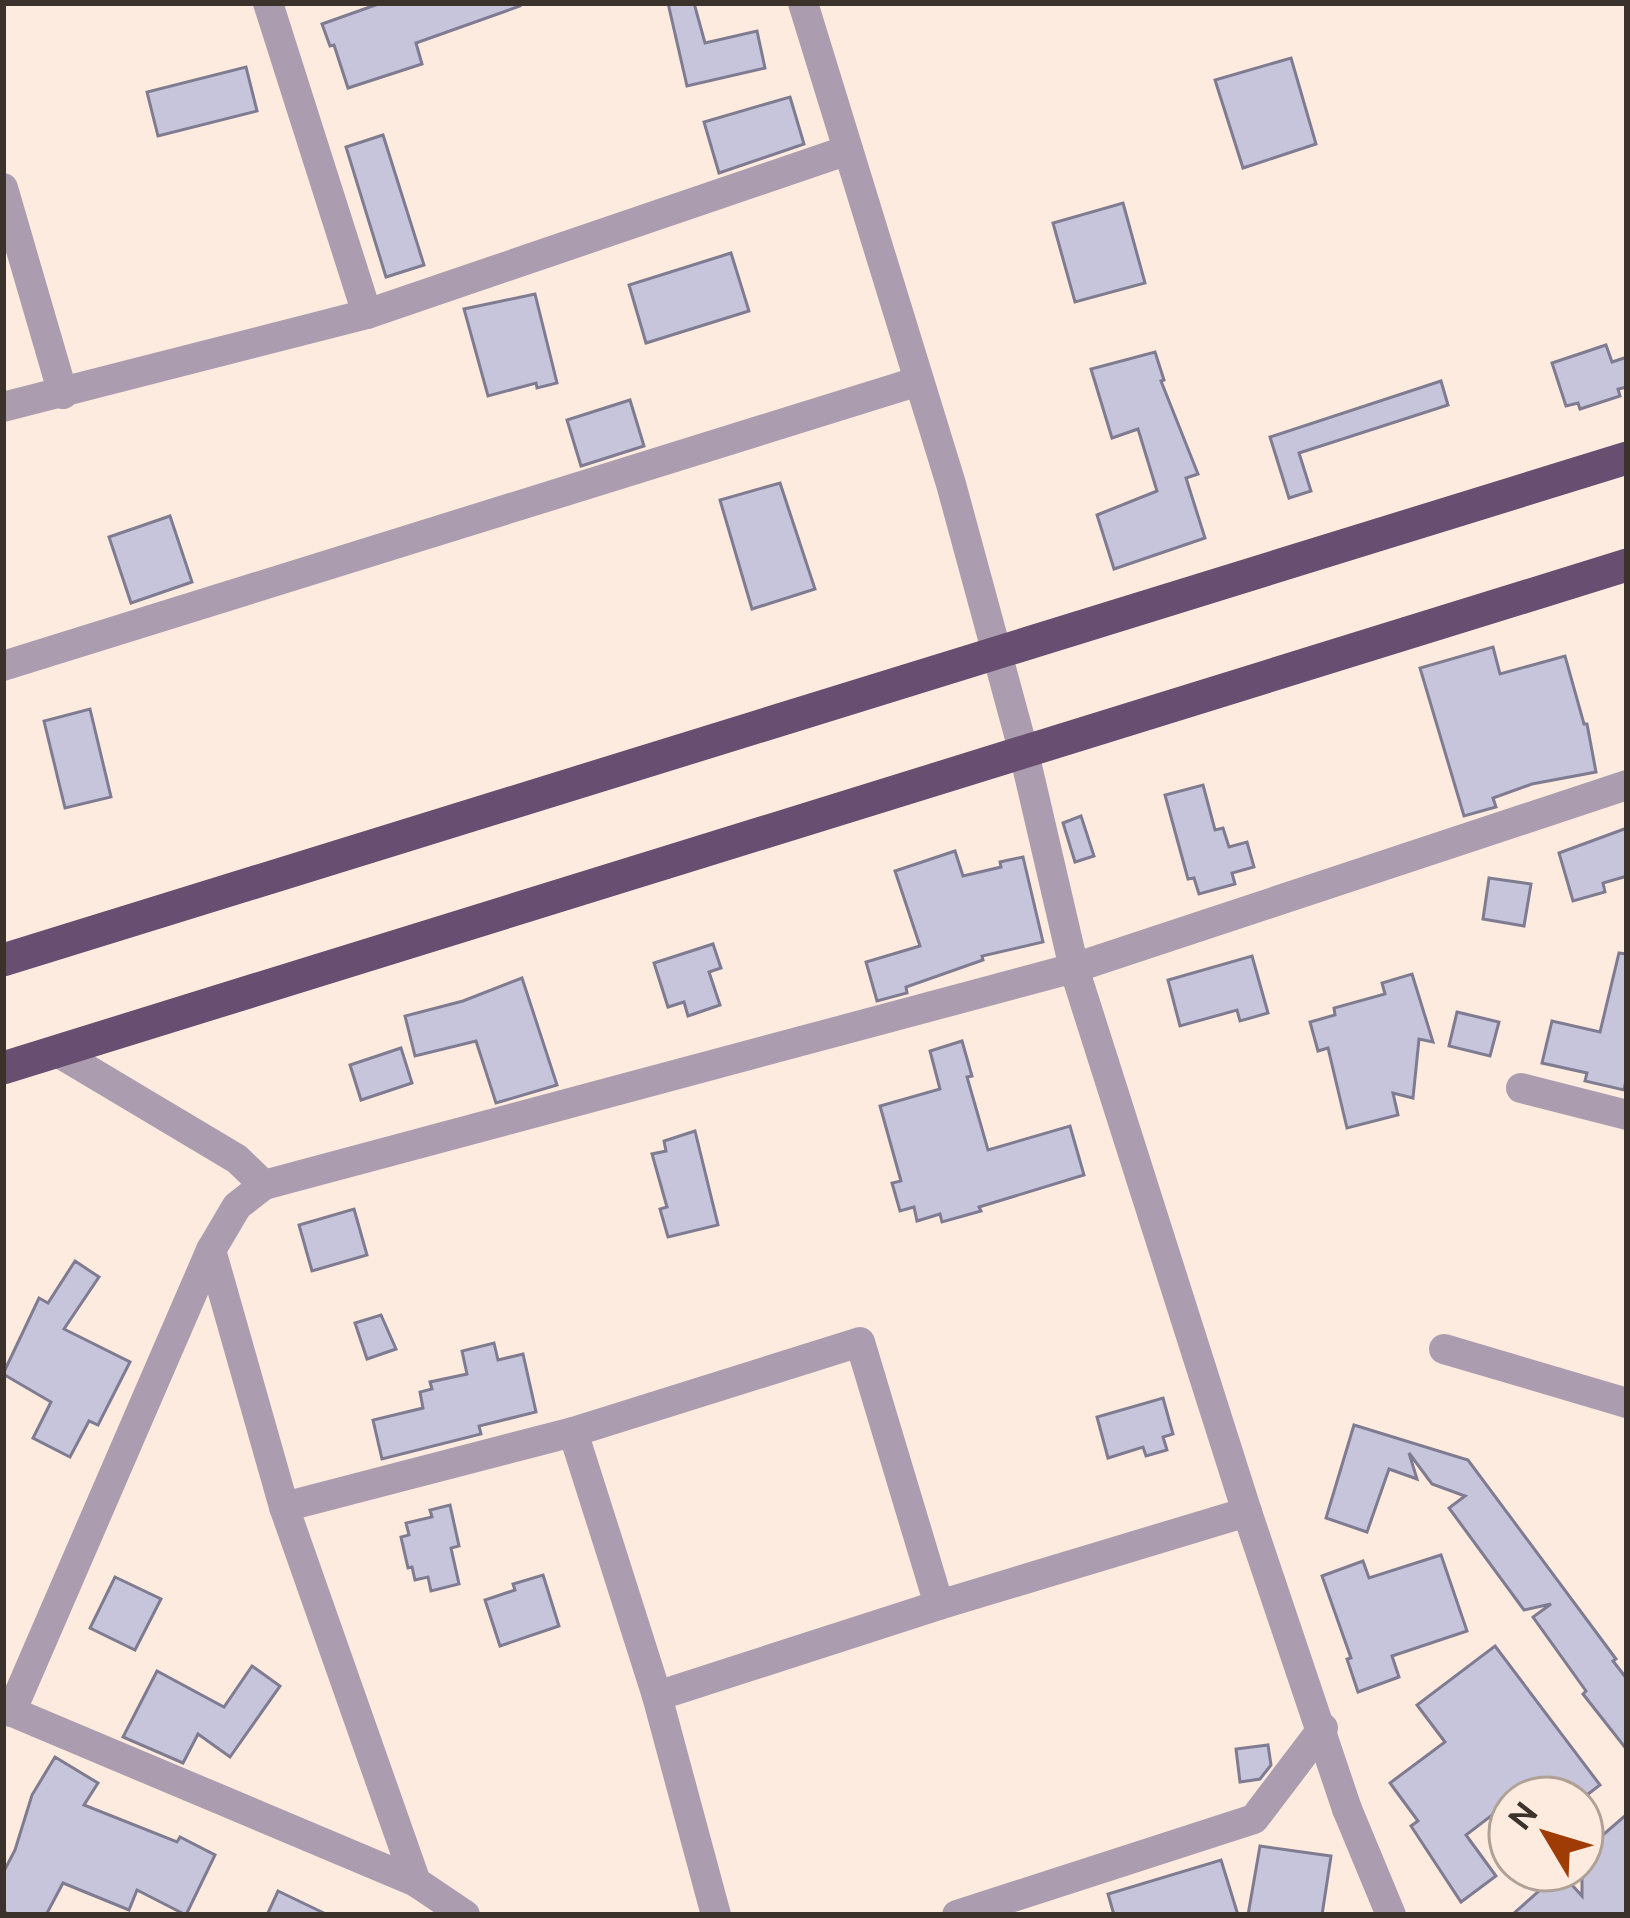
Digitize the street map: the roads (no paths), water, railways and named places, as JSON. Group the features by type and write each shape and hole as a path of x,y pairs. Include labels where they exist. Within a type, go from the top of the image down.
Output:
{"highway":[{"path":"3,960 1627,458"},
{"path":"3,1068 1627,566"}],"street":[{"path":"268,3 367,314"},
{"path":"803,3 998,652 1075,968 1247,1512 1347,1809 1391,1915"},
{"path":"3,407 367,314 848,150"},
{"path":"3,188 64,394"},
{"path":"3,666 919,381"},
{"path":"465,1915 416,1882 7,1710 212,1250 237,1206 264,1185 1075,968 1627,785"},
{"path":"56,1051 237,1159 264,1185"},
{"path":"1521,1088 1627,1115"},
{"path":"212,1250 284,1507 416,1882"},
{"path":"284,1507 572,1432 860,1342 938,1605"},
{"path":"1444,1349 1627,1403"},
{"path":"572,1432 657,1696 716,1915"},
{"path":"657,1696 1247,1512"},
{"path":"957,1915 1254,1819 1322,1728"}]}
